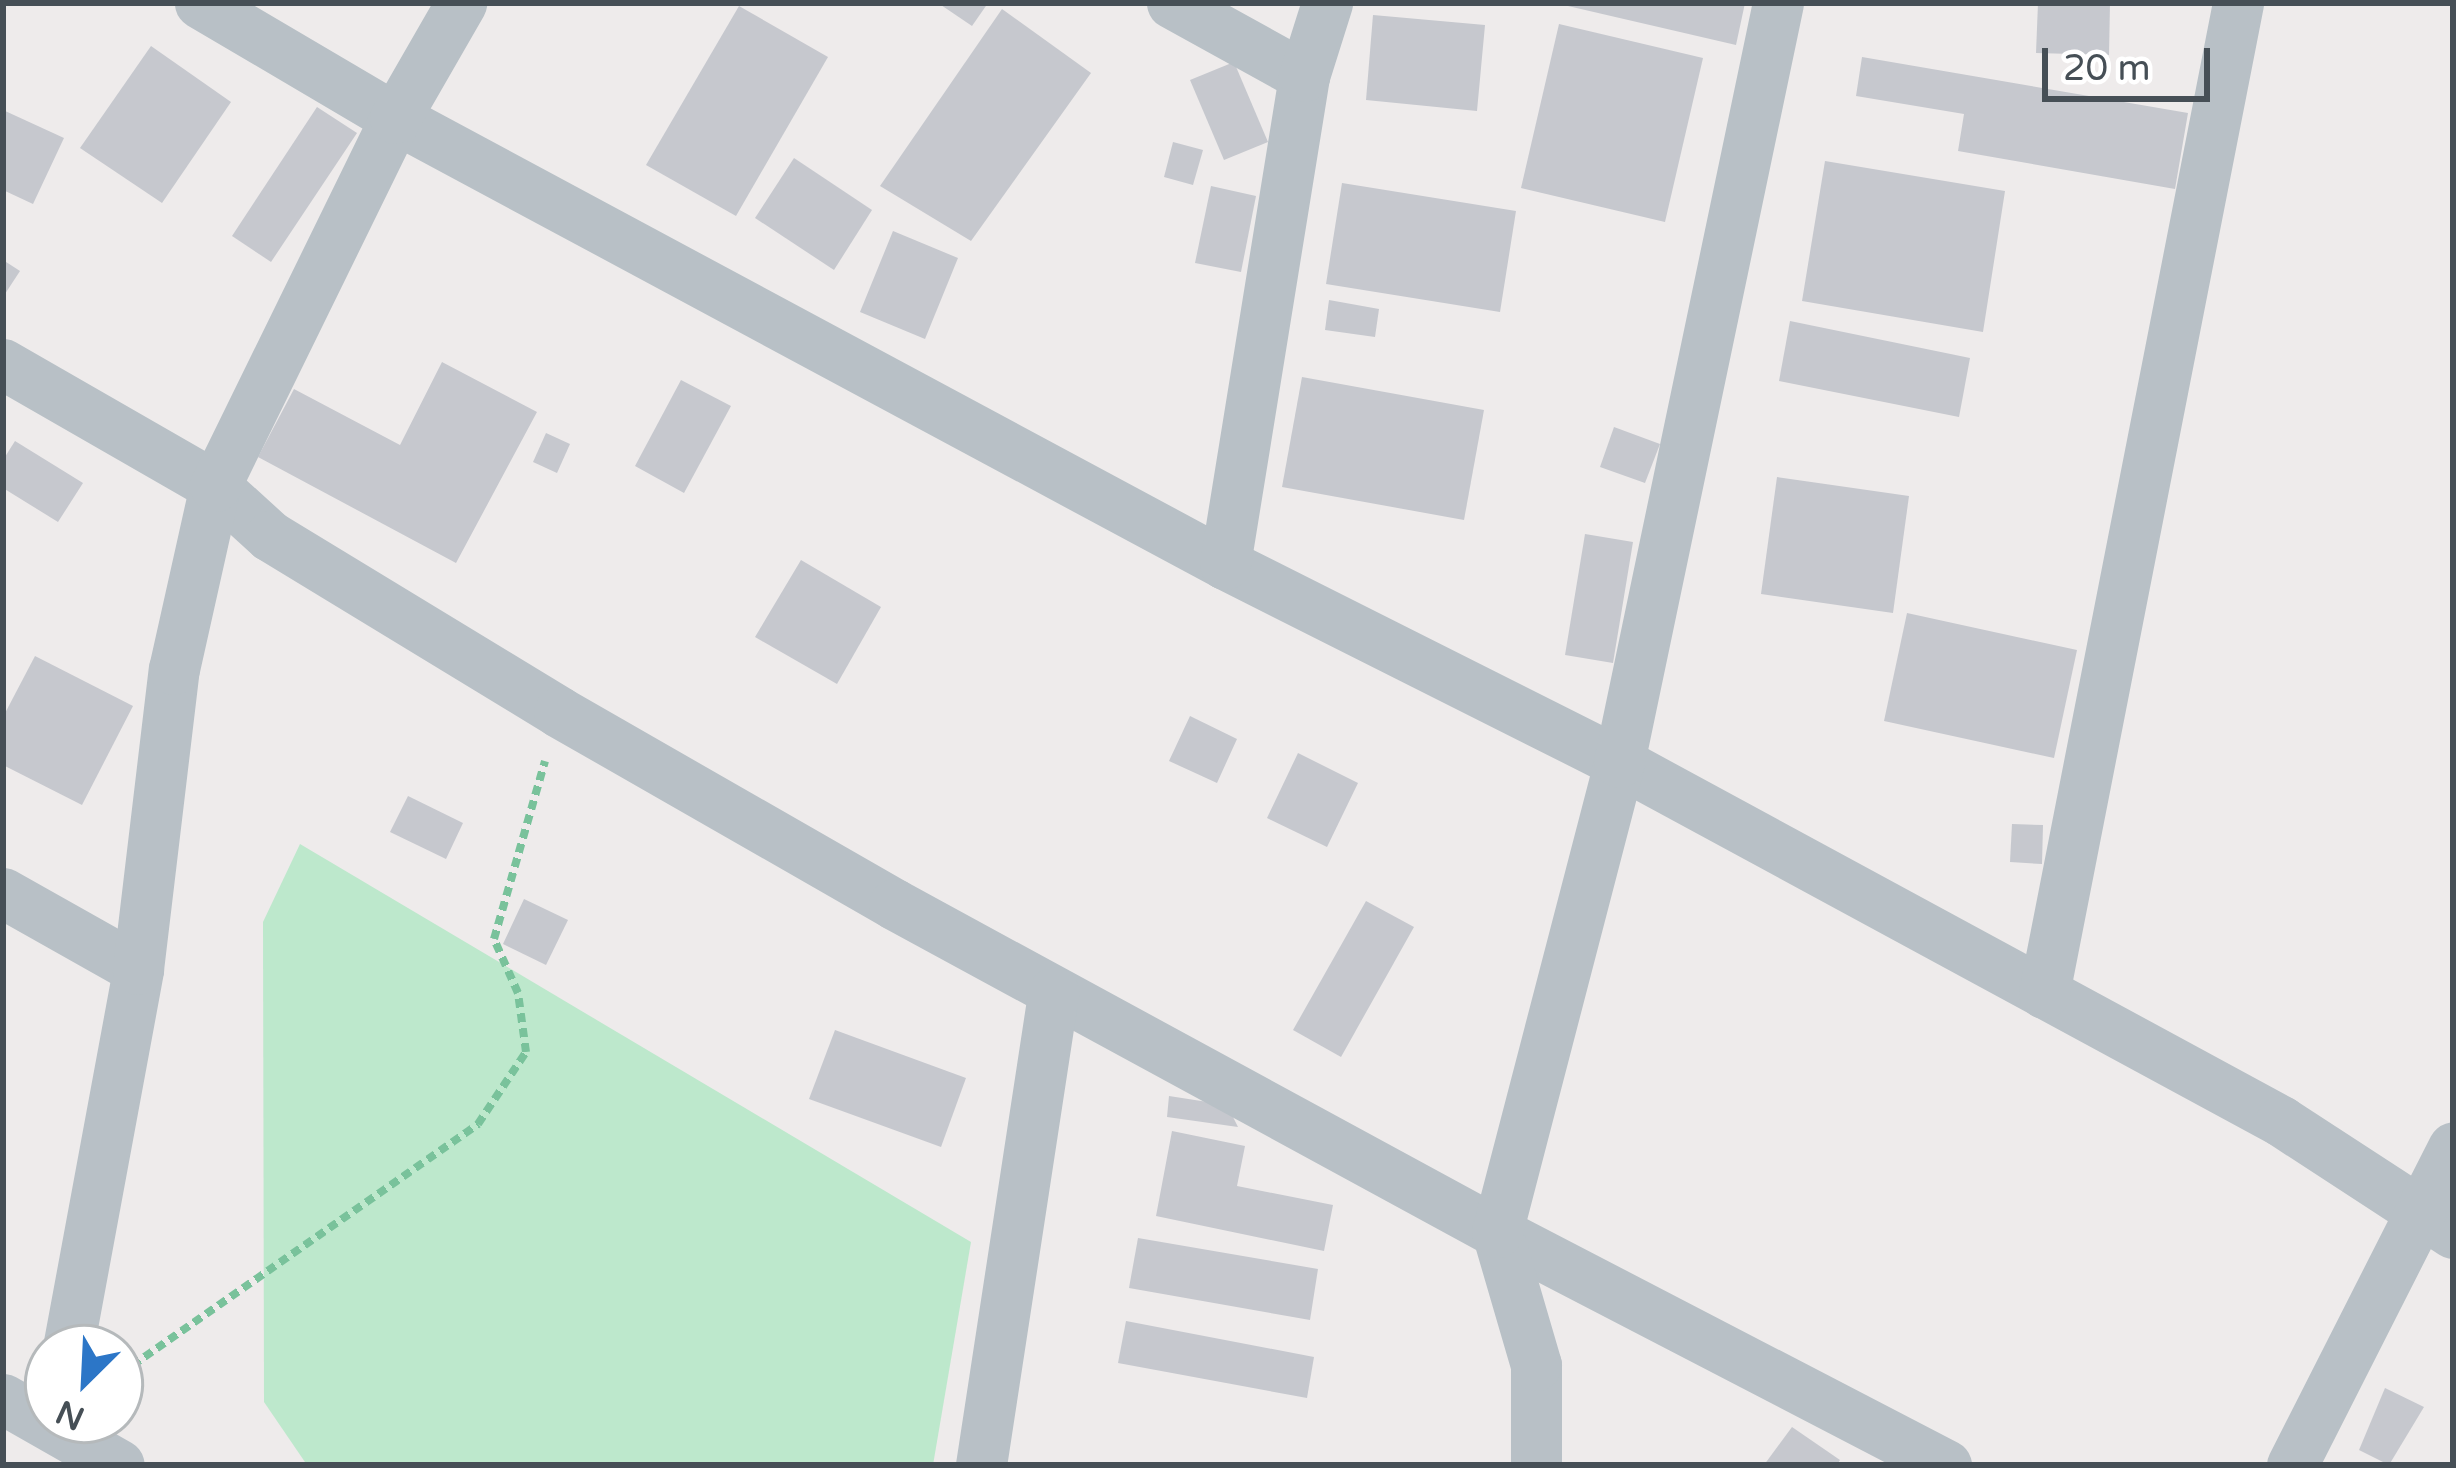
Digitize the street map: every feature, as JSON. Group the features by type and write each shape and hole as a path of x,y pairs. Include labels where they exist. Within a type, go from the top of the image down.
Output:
{"street":[{"path":"200,3 394,118 1225,563 1619,762 2281,1121 2433,1224"},
{"path":"72,1324 138,969 174,669 215,486 394,118 461,3"},
{"path":"1172,3 1304,76"},
{"path":"1225,563 1304,76 1327,3"},
{"path":"1536,1465 1537,1365 1497,1232 1619,762 1778,3"},
{"path":"2044,993 2238,3"},
{"path":"3,364 215,486 270,536 560,712 1053,992 1497,1232 1946,1465"},
{"path":"3,893 138,969"},
{"path":"981,1465 1053,992"},
{"path":"2292,1465 2433,1224 2453,1148"},
{"path":"68,1444 119,1465"}],"path":[{"path":"144,1356 478,1124 526,1052 518,993 494,938 560,712"}],"green space":[{"path":"300,844 971,1242 933,1465 307,1465 264,1402 263,922"}],"building":[{"path":"938,3 988,3 972,26"},
{"path":"1555,3 1745,3 1736,45"},
{"path":"2038,3 2110,3 2109,55 2036,53"},
{"path":"739,6 828,57 736,216 646,165"},
{"path":"1002,9 1091,73 971,241 880,186"},
{"path":"1373,15 1485,25 1477,111 1366,100"},
{"path":"1559,24 1703,58 1665,222 1521,188"},
{"path":"151,46 231,102 162,203 80,148"},
{"path":"1862,57 2188,113 2175,189 1958,151 1964,114 1856,96"},
{"path":"1234,62 1268,142 1224,160 1190,80"},
{"path":"317,107 357,133 271,262 232,236"},
{"path":"3,110 64,138 33,204 3,190"},
{"path":"1173,142 1203,150 1193,185 1164,177"},
{"path":"794,158 872,210 834,270 755,218"},
{"path":"1825,161 2005,191 1983,332 1802,301"},
{"path":"1342,183 1516,211 1500,312 1326,284"},
{"path":"1211,186 1256,196 1241,272 1195,263"},
{"path":"893,231 958,258 925,339 860,312"},
{"path":"3,260 20,271 3,297"},
{"path":"1329,300 1379,309 1375,337 1325,330"},
{"path":"1790,321 1970,358 1959,417 1779,381"},
{"path":"442,362 537,412 456,563 258,457 294,389 400,445"},
{"path":"1302,377 1484,410 1464,520 1282,487"},
{"path":"681,380 731,406 684,493 635,466"},
{"path":"1614,427 1660,444 1645,483 1600,467"},
{"path":"546,433 570,444 557,473 533,462"},
{"path":"15,441 83,483 58,522 3,488 3,460"},
{"path":"1777,477 1909,496 1893,613 1761,594"},
{"path":"1585,534 1633,542 1613,663 1565,655"},
{"path":"801,560 881,607 837,684 755,637"},
{"path":"1907,613 2077,650 2054,758 1884,721"},
{"path":"35,656 133,706 82,805 3,765 3,717"},
{"path":"1190,716 1237,739 1217,783 1169,761"},
{"path":"1298,753 1358,783 1327,847 1267,818"},
{"path":"408,796 463,823 446,859 390,832"},
{"path":"2012,824 2043,825 2042,864 2010,862"},
{"path":"524,899 568,920 546,965 503,944"},
{"path":"1366,901 1414,927 1341,1057 1293,1030"},
{"path":"835,1030 966,1078 941,1147 809,1099"},
{"path":"1169,1096 1227,1105 1238,1127 1167,1117"},
{"path":"1172,1131 1245,1146 1237,1186 1333,1205 1324,1251 1156,1216"},
{"path":"1138,1238 1318,1269 1310,1320 1129,1288"},
{"path":"1126,1321 1314,1357 1307,1398 1118,1363"},
{"path":"2385,1388 2424,1407 2389,1465 2359,1450"},
{"path":"1792,1427 1840,1460 1837,1465 1764,1465"}]}
